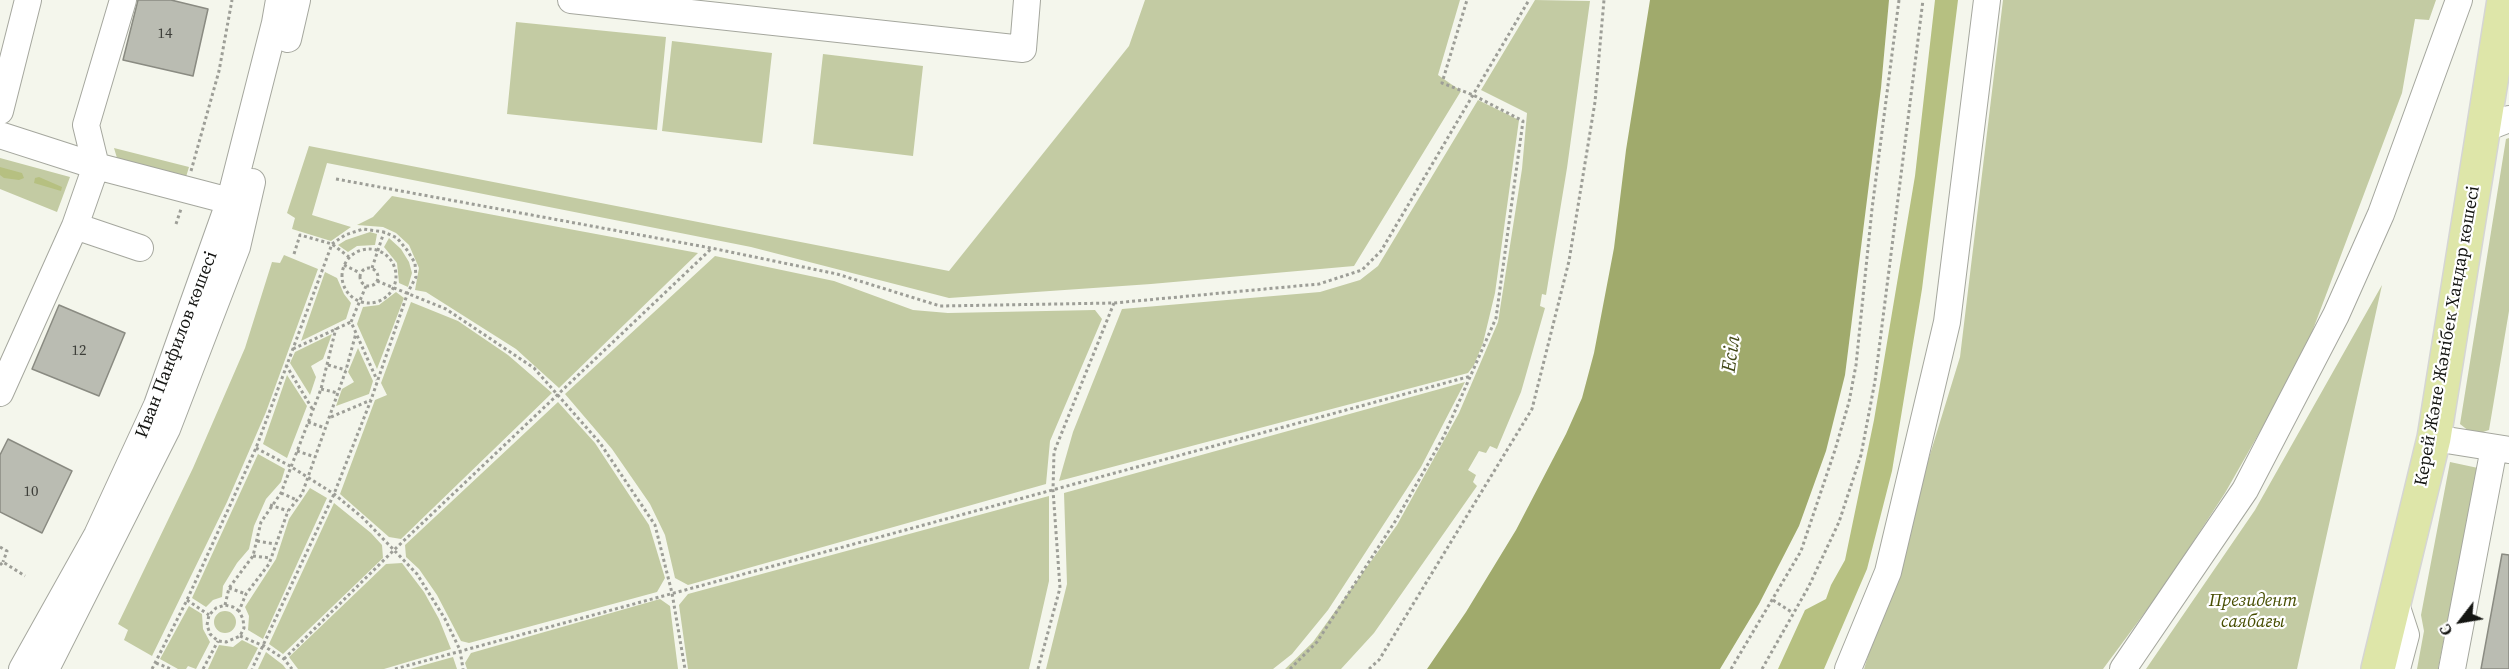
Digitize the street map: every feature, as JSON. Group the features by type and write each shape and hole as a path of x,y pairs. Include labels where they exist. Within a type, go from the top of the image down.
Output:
{"main road":[{"name":"Керей Және Жәнібек Хандар көшесі","path":"2379,669 2434,438 2496,124 2504,25"}],"street":[{"path":"0,111 28,0"},
{"path":"0,393 75,226 96,166 86,125 123,0"},
{"name":"Иван Панфилов көшесі","path":"46,669 167,429 237,247 238,203 279,0"},
{"name":"Иван Панфилов көшесі","path":"22,669 97,535 157,405 238,203 297,0"},
{"path":"571,0 1023,49 1027,0"},
{"path":"1848,669 1888,572 1947,322 1987,0"},
{"path":"2123,669 2246,490 2336,315 2381,214 2459,0"},
{"path":"0,135 96,166 238,203"},
{"path":"75,226 140,248"},
{"path":"2434,438 2502,449 2452,669"},
{"path":"2395,602 2406,635 2397,669"}],"path":[{"path":"176,224 219,71 232,0"},
{"path":"1290,669 1317,642 1396,520 1444,436 1496,318 1523,121 1473,95 1442,83 1467,0"},
{"path":"336,179 711,248 837,274 940,306 1114,303 1320,284 1362,270 1381,251 1529,0"},
{"path":"1369,669 1379,660 1532,409 1569,261 1595,102 1604,0"},
{"path":"1731,669 1801,551 1835,450 1852,383 1899,0"},
{"path":"1762,669 1839,522 1860,455 1875,381 1923,0"},
{"path":"152,669 187,600 256,448 332,244 345,235 363,229 384,232 397,238 415,263 416,277 408,292 371,400 334,494 252,669"},
{"path":"372,268 384,232"},
{"path":"294,254 300,235 332,244 350,257"},
{"path":"284,658 711,248"},
{"path":"378,250 387,256 394,265 396,276 394,287 386,298 374,303 360,302 350,296 343,286 342,273 350,257 358,251 378,250"},
{"path":"344,265 360,273"},
{"path":"365,268 372,268 378,273 377,281 373,285 366,286 360,281 360,273 365,268"},
{"path":"377,281 446,309 534,368 600,443 655,525 672,593 685,669"},
{"path":"292,350 351,322 366,286"},
{"path":"1038,669 1060,588 1053,490 1054,452 1114,303"},
{"path":"351,322 377,381"},
{"path":"225,605 229,588 253,556 261,522 270,505 281,493 321,388 336,328"},
{"path":"239,611 246,594 271,558 288,511 302,494 346,370 356,333"},
{"path":"286,365 313,410"},
{"path":"327,365 346,370"},
{"path":"395,669 1471,375"},
{"path":"321,388 338,393"},
{"path":"330,417 371,400"},
{"path":"308,422 325,428"},
{"path":"256,448 334,494 363,518 417,574 432,595 460,650 463,669"},
{"path":"297,451 315,457"},
{"path":"281,493 297,500"},
{"path":"270,505 288,511"},
{"path":"257,541 275,544"},
{"path":"0,547 7,551 1,563 25,576"},
{"path":"253,556 271,558"},
{"path":"229,588 246,594"},
{"path":"187,600 209,615"},
{"path":"1773,600 1793,613"},
{"path":"225,605 239,611 244,628 240,636 226,642 218,641 210,634 207,625 209,615 216,608 225,605"},
{"path":"240,636 284,658 292,669"},
{"path":"202,669 218,641"},
{"path":"156,663 171,669"}],"green space":[{"path":"1145,0 1460,0 1438,75 1461,91 1354,266 1151,284 949,298 751,247 327,163 312,215 351,227 331,241 292,229 295,218 287,213 309,146 949,271 1129,46"},
{"path":"1535,0 1590,1 1567,168 1546,295 1542,294 1540,306 1545,308 1521,392 1497,449 1490,446 1486,453 1479,451 1468,470 1476,475 1473,482 1477,486 1374,633 1341,669 1285,669 1313,642 1397,525 1459,413 1498,322 1522,169 1527,113 1481,90"},
{"path":"2003,0 2436,0 2429,20 2415,19 2402,93 2303,356 2225,493 2163,588 2103,669 1864,669 1960,357"},
{"path":"516,22 666,37 657,130 507,114"},
{"path":"672,41 772,53 762,143 662,131"},
{"path":"823,54 923,66 913,156 813,144"},
{"path":"1478,100 1519,120 1495,293 1483,343 1468,373 1059,481 1073,432 1122,309 1320,292 1360,280 1378,266"},
{"path":"2509,138 2509,311 2489,430 2474,435 2460,424 2506,139"},
{"path":"114,148 189,167 186,177 117,158"},
{"path":"0,158 70,177 57,212 0,189"},
{"path":"392,196 698,253 559,388 516,349 426,292 415,290 419,268 409,245 396,233 383,227 357,225 373,217"},
{"path":"370,232 377,234 375,245 357,246 348,252 338,245 346,240"},
{"path":"389,238 401,249 409,262 412,273 408,287 399,283 397,263 384,247"},
{"path":"284,255 318,269 266,412 227,502 152,656 124,640 128,630 118,624 193,468 245,348 272,262 280,263"},
{"path":"715,256 834,281 913,310 948,313 1095,310 1102,319 1050,441 1046,484 688,585 675,578 665,535 650,504 612,449 565,394"},
{"path":"325,272 337,278 351,303 346,319 301,341"},
{"name":"Президент саябағы","path":"2382,285 2297,669 2146,669 2255,510"},
{"path":"396,292 404,298 377,369 357,324 363,307 379,305"},
{"path":"411,302 458,321 508,355 552,393 401,539 389,537 340,494 375,400 387,395 381,383"},
{"path":"332,334 323,359 311,366 316,377 310,395 290,363 295,352"},
{"path":"358,348 373,381 369,394 336,406 342,389 354,382 348,372"},
{"path":"287,375 307,406 287,458 263,444"},
{"path":"1465,382 1421,467 1328,610 1292,654 1273,669 1046,669 1067,584 1064,493"},
{"path":"558,402 595,443 649,525 665,578 657,592 469,643 461,641 437,595 419,569 406,557 405,545"},
{"path":"258,454 285,469 281,482 266,499 254,526 249,549 223,586 222,597 213,600 206,607 192,598"},
{"path":"2450,462 2478,468 2438,669 2417,669 2424,631 2421,615"},
{"path":"310,488 327,498 263,639 248,630 249,616 245,607 276,559 289,519"},
{"path":"1049,496 1049,581 1029,669 688,669 679,605 688,594"},
{"path":"334,503 382,545 383,558 283,654 269,644"},
{"path":"402,563 424,592 439,619 451,649 384,669 298,669 289,657 386,564"},
{"path":"660,599 670,606 678,669 467,669 465,663 471,653"},
{"path":"189,606 202,614 203,629 210,642 196,669 188,666 186,669 178,669 160,659"},
{"path":"225,611 233,614 236,622 233,630 225,633 217,630 214,622 217,614"},
{"path":"242,640 258,648 247,669 208,669 219,645 233,647"},
{"path":"266,652 283,665 286,669 258,669"},
{"path":"453,657 457,669 410,669"}],"shaded area":[{"path":"1935,0 1958,0 1922,289 1892,471 1867,569 1824,669 1778,669 1805,610 1826,599 1845,560 1874,420 1915,176"},
{"path":"0,167 22,173 24,178 19,180 4,178 0,175"},
{"path":"39,177 62,187 61,191 34,183 35,178"}],"water":[{"name":"Есіл","path":"1650,0 1889,0 1881,88 1845,375 1826,451 1799,526 1759,604 1720,669 1427,669 1466,612 1516,530 1582,398 1594,353 1614,248 1626,150"}],"building":[{"path":"138,0 171,0 208,9 193,76 123,60"},
{"path":"59,305 125,333 99,396 32,369"},
{"path":"8,439 72,471 42,533 0,512 0,455"},
{"path":"2502,554 2509,555 2509,669 2481,669"}]}
